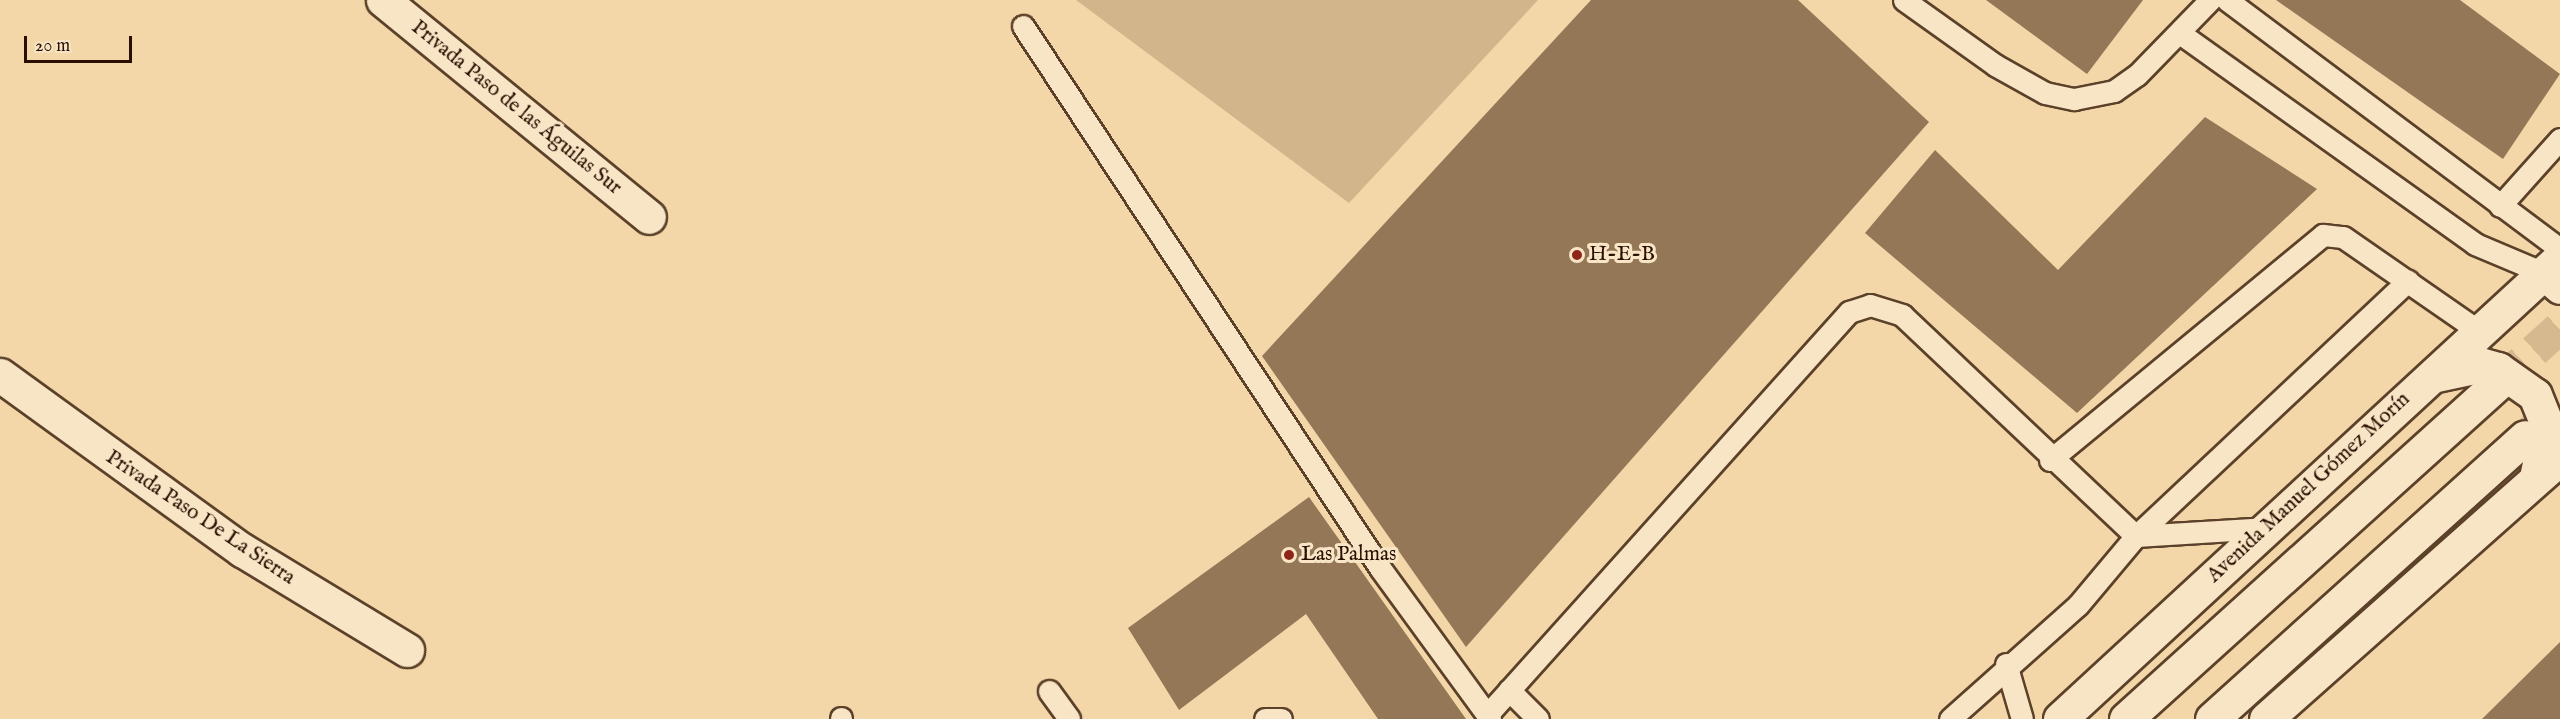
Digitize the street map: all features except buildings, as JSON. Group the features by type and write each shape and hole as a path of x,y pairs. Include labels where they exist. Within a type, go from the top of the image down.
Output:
{"street":[{"name":"Privada Paso de las Águilas Sur","path":"383,0 649,217"},
{"name":"Avenida Manuel Gómez Morín","path":"2060,719 2431,376 2556,267"},
{"path":"2431,376 2483,365 2498,369 2535,395 2547,425 2536,481"},
{"name":"Privada Paso De La Sierra","path":"0,375 242,550 407,650"},
{"path":"2126,719 2498,382"},
{"path":"2212,719 2525,437"},
{"path":"2266,719 2560,458"}],"lane":[{"path":"1904,0 1995,65 2045,93 2074,99 2114,91 2181,34 2210,0"},
{"path":"2227,0 2500,206 2556,267"},
{"path":"1023,26 1380,568 1489,717 1509,690 1752,426 1849,312 1870,305 1902,315 2050,460 2136,536 2265,528"},
{"path":"2181,34 2475,244 2556,267"},
{"path":"2500,206 2560,139"},
{"path":"2050,460 2323,235 2343,237 2480,332"},
{"path":"1950,719 2006,664 2078,605 2136,536 2408,281"},
{"path":"2006,664 2022,719"},
{"path":"1509,690 1538,719"},
{"path":"1049,691 1069,719"},
{"path":"1264,719 1281,719"}],"shaded area":[{"path":"1076,0 1538,0 1349,203"}],"tunnel":[{"path":"2498,383 2560,327"},
{"path":"2525,437 2560,403"}],"place":[{"name":"H-E-B","path":"1577,255"},
{"name":"Las Palmas","path":"1289,555"}]}
